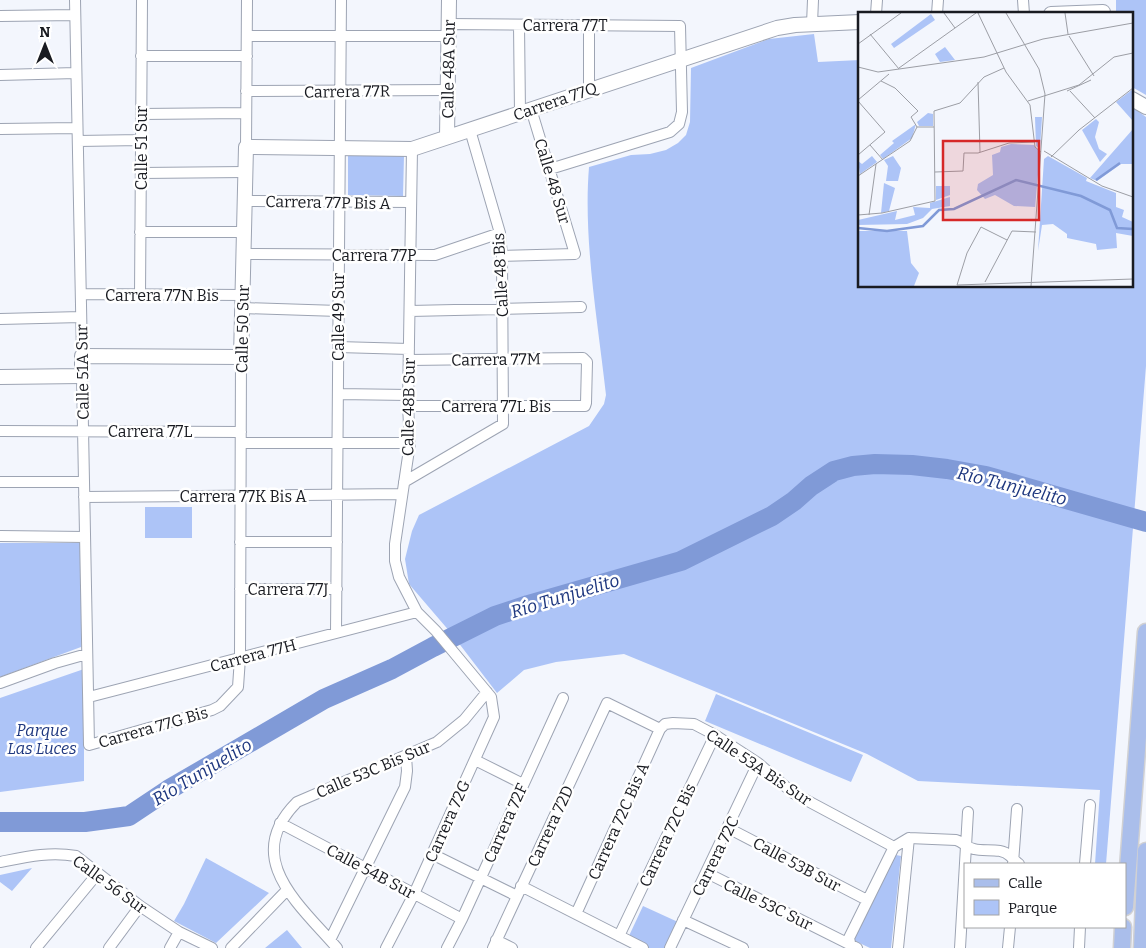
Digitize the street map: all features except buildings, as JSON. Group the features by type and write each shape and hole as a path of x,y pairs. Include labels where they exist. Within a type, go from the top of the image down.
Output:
{"main road":[{"path":"1126,893 1146,632"},
{"path":"1142,948 1146,851"},
{"path":"1122,948 1123,928"}],"street":[{"name":"Calle 51A Sur","path":"75,0 89,745"},
{"name":"Calle 51 Sur","path":"140,296 142,0"},
{"name":"Calle 50 Sur","path":"240,658 241,357 246,172 247,0"},
{"name":"Calle 49 Sur","path":"336,633 341,0"},
{"name":"Calle 48A Sur","path":"447,138 449,0"},
{"path":"812,24 813,0"},
{"path":"1068,12 1103,8"},
{"path":"0,16 75,15"},
{"name":"Carrera 77Q","path":"246,147 412,149 777,28 858,22"},
{"name":"Carrera 77T","path":"247,36 340,37 519,25 680,26 681,59"},
{"name":"Calle 48 Sur","path":"502,256 575,254 550,168 526,111 519,25"},
{"path":"589,25 589,90"},
{"path":"141,56 247,56"},
{"path":"550,168 670,132 679,124 682,112 681,59"},
{"path":"0,75 76,73"},
{"name":"Carrera 77R","path":"246,91 448,90"},
{"path":"141,114 246,112"},
{"path":"0,129 77,128"},
{"name":"Calle 48 Bis","path":"404,482 503,424 502,256 500,233 470,130"},
{"path":"78,142 141,140"},
{"name":"Calle 48B Sur","path":"412,149 408,395 410,444 394,544 394,561 399,577 417,612 436,631 487,692"},
{"path":"141,173 246,172"},
{"name":"Carrera 77P Bis A","path":"245,201 411,202"},
{"path":"140,232 244,232"},
{"name":"Carrera 77P","path":"244,254 435,254 500,233"},
{"name":"Carrera 77N Bis","path":"81,294 242,302 338,311"},
{"path":"410,311 581,307"},
{"path":"0,319 81,317"},
{"path":"338,347 409,348"},
{"path":"82,356 241,357"},
{"name":"Carrera 77M","path":"409,360 583,358 586,362 585,406"},
{"path":"0,377 82,376"},
{"path":"338,394 408,395"},
{"name":"Carrera 77L Bis","path":"408,406 585,406"},
{"name":"Carrera 77L","path":"0,431 83,431 241,437 338,444 410,444"},
{"path":"0,482 84,482"},
{"name":"Carrera 77K Bis A","path":"84,497 402,494"},
{"path":"0,536 85,537"},
{"path":"240,542 337,542"},
{"name":"Carrera 77J","path":"240,588 337,588"},
{"name":"Carrera 77H","path":"89,697 417,612"},
{"path":"0,683 55,663 87,654"},
{"name":"Carrera 77G Bis","path":"89,745 204,713 220,706 238,687 240,658"},
{"name":"Calle 53C Bis Sur","path":"280,823 286,813 297,802 437,742 464,720 487,692"},
{"name":"Carrera 72G","path":"386,948 414,894 494,717 493,704 487,692"},
{"name":"Carrera 72F","path":"447,948 563,698"},
{"name":"Carrera 72D","path":"494,944 607,703 660,729"},
{"name":"Calle 53A Bis Sur","path":"660,729 665,724 694,724 715,735 758,763 793,793 894,847"},
{"name":"Carrera 72C Bis A","path":"576,914 660,729"},
{"name":"Carrera 72C Bis","path":"619,936 715,735"},
{"path":"330,940 405,787 407,772 406,756"},
{"path":"475,760 523,784"},
{"name":"Carrera 72C","path":"670,948 758,763"},
{"path":"1085,863 1090,805"},
{"path":"1015,863 1017,810"},
{"path":"965,863 968,812"},
{"path":"280,823 274,842 274,862 279,876 287,890 337,948"},
{"name":"Calle 54B Sur","path":"280,823 462,919"},
{"name":"Calle 53B Sur","path":"728,828 867,900"},
{"path":"898,948 909,838"},
{"path":"852,947 849,938 894,847 909,838 956,840 973,849 1003,852 1010,855 1015,863"},
{"name":"Calle 56 Sur","path":"0,862 37,855 63,853 76,856 140,906 179,932 212,948"},
{"path":"432,854 481,878 576,914 644,948"},
{"path":"36,948 98,873"},
{"name":"Calle 53C Sur","path":"707,873 852,947"},
{"path":"960,948 964,880"},
{"path":"231,948 287,890"},
{"path":"109,948 140,906"},
{"path":"683,920 743,948"},
{"path":"1008,948 1010,928"},
{"path":"1079,948 1080,928"},
{"path":"170,948 179,932"},
{"path":"494,944 512,948"}],"green space":[{"path":"1116,0 1146,0 1146,95 1134,88 1134,12 1116,12"},
{"path":"814,34 818,62 858,60 858,288 1134,288 1134,108 1146,117 1146,366 1106,863 1095,863 1100,790 918,781 867,754 624,654 556,662 524,670 497,693 451,633 409,584 405,559 412,531 419,515 589,426 604,404 606,395 588,223 589,167 631,155 650,154 666,150 678,143 686,135 690,122 691,68 769,39"},
{"path":"348,155 404,156 403,196 348,195"},
{"path":"145,507 192,507 192,538 145,538"},
{"path":"0,543 82,543 81,647 0,677"},
{"name":"Parque Las Luces","path":"84,669 84,781 0,792 0,698"},
{"path":"716,694 863,755 851,782 705,721"},
{"path":"896,855 901,856 891,948 870,948 851,939"},
{"path":"206,858 269,893 216,943 174,921"},
{"path":"32,868 12,891 0,882 0,875"},
{"path":"643,906 678,922 666,948 649,948 628,938"},
{"path":"287,930 302,948 265,948"}],"waterway":[{"name":"Río Tunjuelito","path":"0,822 85,822 129,816 168,790 324,699 392,669 495,616 681,561 772,516 834,471 853,466 875,464 912,465 986,476 1146,522"}]}
